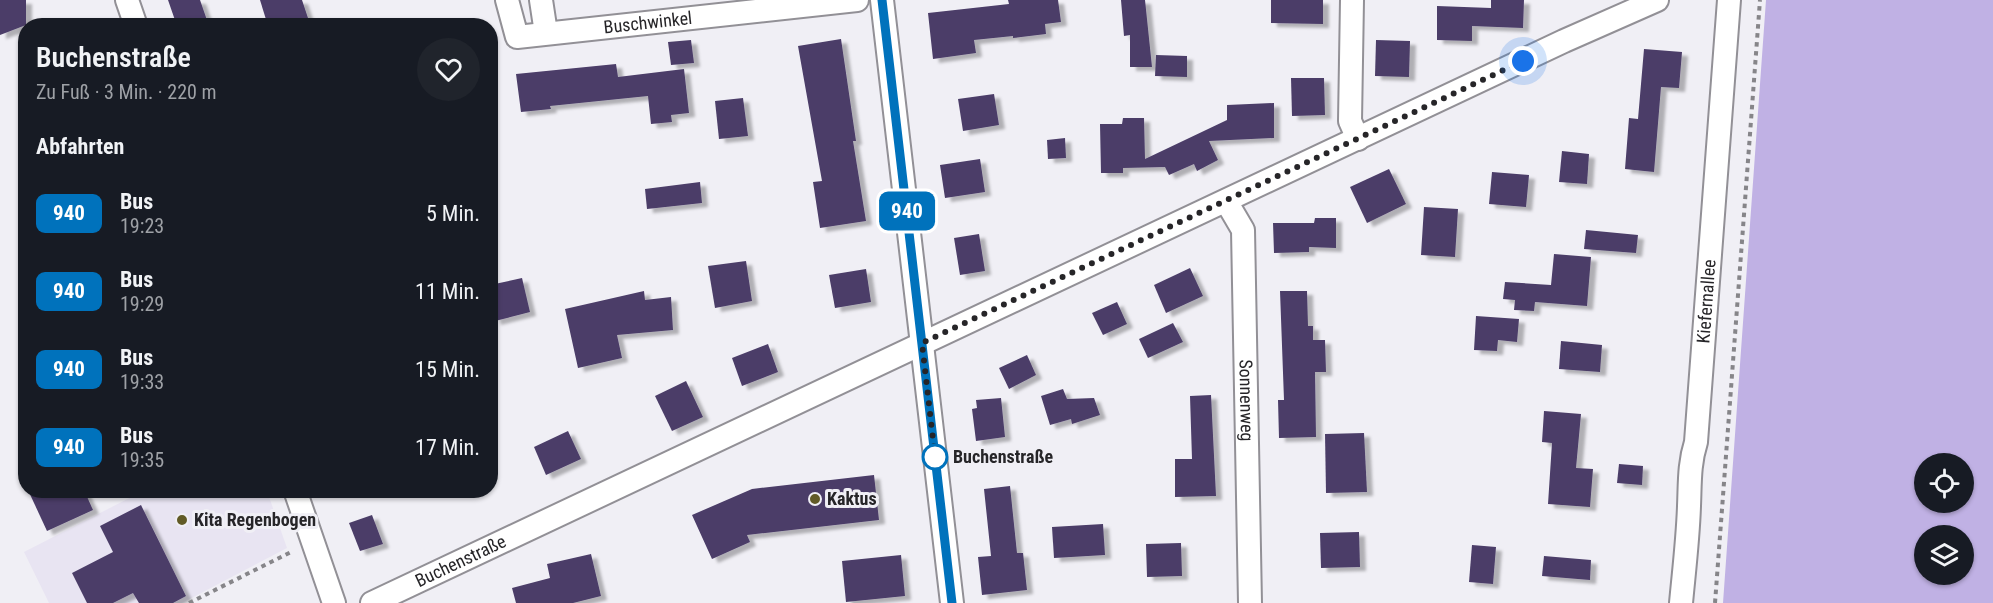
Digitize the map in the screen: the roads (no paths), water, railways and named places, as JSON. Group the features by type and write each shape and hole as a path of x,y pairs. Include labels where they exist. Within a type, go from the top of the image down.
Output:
{"street":[{"path":"127,0 133,18"},
{"name":"Buschwinkel","path":"507,0 517,37 856,0"},
{"path":"541,0 546,33"},
{"path":"882,0 952,603"},
{"path":"1352,0 1350,121 1358,139"},
{"name":"Buchenstraße","path":"372,603 1657,0"},
{"name":"Kiefernallee","path":"1681,603 1689,504 1688,481 1696,442 1729,0"},
{"name":"Sonnenweg","path":"1226,201 1243,230 1251,603"},
{"path":"298,498 334,603"}],"place":[{"name":"Buchenstraße","path":"935,457"},
{"name":"Kaktus","path":"815,499"},
{"name":"Kita Regenbogen","path":"182,520"}]}
